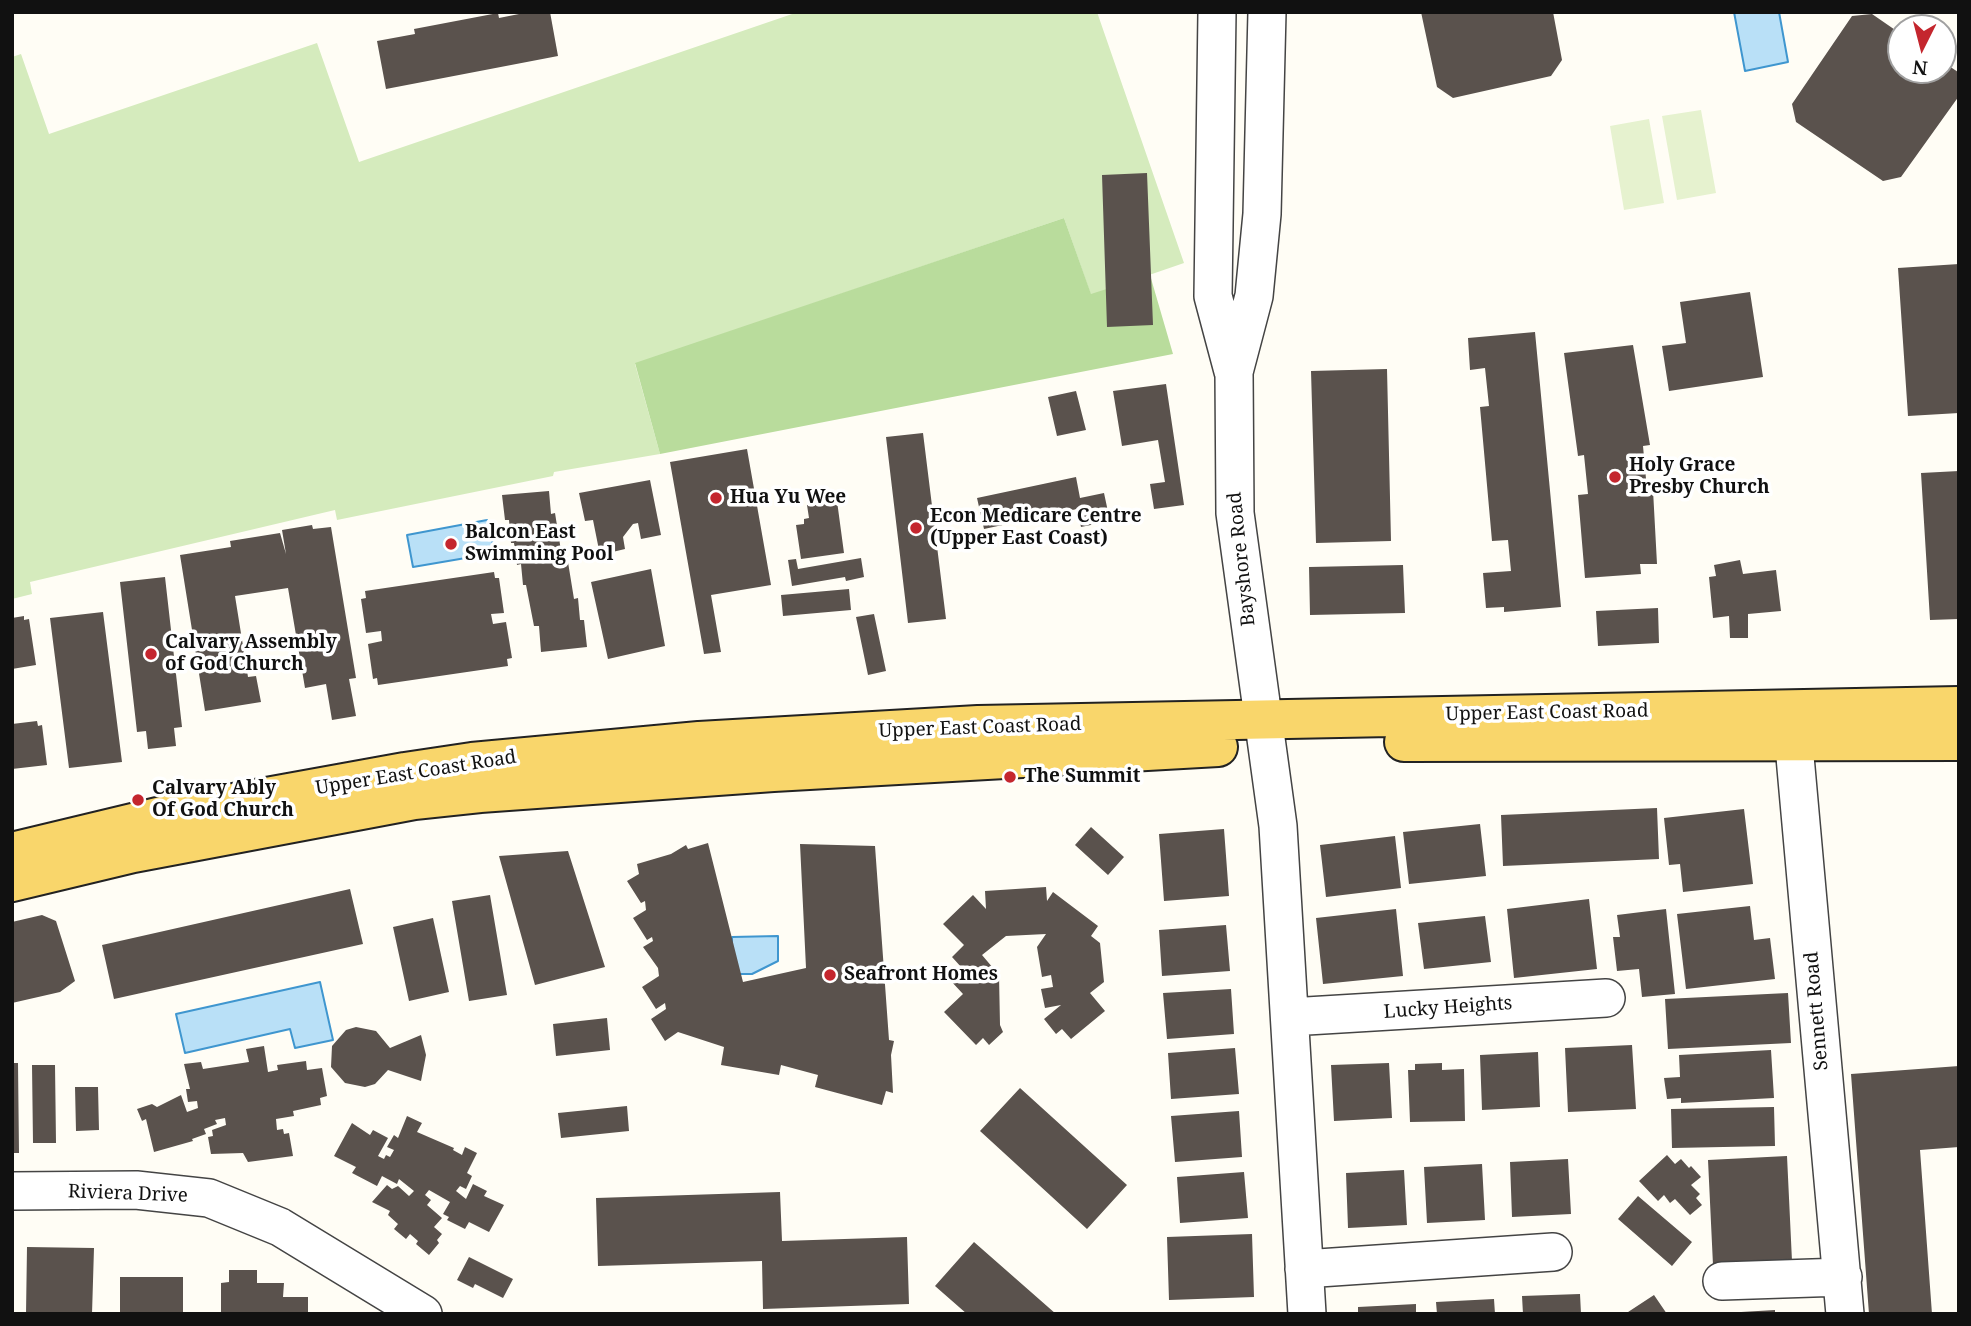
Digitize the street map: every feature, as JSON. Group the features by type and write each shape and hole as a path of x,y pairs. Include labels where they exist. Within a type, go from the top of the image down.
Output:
{"main road":[{"name":"Upper East Coast Road","path":"12,852 162,816 472,762 699,741 978,724 1266,732 1792,724 1959,706"},
{"name":"Upper East Coast Road","path":"1792,724 1959,741"},
{"name":"Upper East Coast Road","path":"12,882 133,853 414,800 1266,732"}],"street":[{"name":"Bayshore Road","path":"1217,12 1213,296 1234,372 1236,526 1257,690 1266,732"},
{"name":"Bayshore Road","path":"1234,372 1254,296 1262,214 1267,12"},
{"name":"Sennett Road","path":"1792,724 1845,1314"},
{"path":"1266,732 1290,1017 1307,1314"},
{"name":"Lucky Heights","path":"1290,1017 1606,998"},
{"name":"Riviera Drive","path":"12,1191 136,1190 209,1198 281,1227 423,1314"},
{"path":"1304,1269 1553,1252"},
{"path":"1722,1281 1843,1277"}],"green space":[{"path":"798,12 1097,12 1184,263 1091,295 1064,218 635,364 660,454 554,472 553,476 337,520 335,510 30,582 32,594 12,599 12,57 21,54 49,134 317,43 359,162"},
{"path":"1701,110 1716,193 1677,200 1662,116"},
{"path":"1649,119 1664,203 1624,210 1610,126"},
{"path":"1064,218 1091,294 1150,275 1173,354 660,454 635,363"}],"water":[{"path":"1734,12 1779,12 1788,62 1745,71"},
{"name":"Balcon East Swimming Pool","path":"487,520 495,553 413,567 407,535"},
{"path":"778,936 778,961 752,974 732,974 732,937"},
{"path":"320,982 333,1040 295,1048 290,1029 185,1053 176,1014"}],"building":[{"path":"529,12 550,12 558,56 386,89 377,41 415,34 414,29 498,13 499,18"},
{"path":"1421,12 1553,12 1562,60 1551,76 1453,98 1437,87"},
{"path":"1872,14 1887,24 1887,84 1957,84 1958,72 1959,96 1901,177 1883,181 1796,122 1792,104 1852,16"},
{"path":"1147,173 1153,325 1107,327 1102,175"},
{"path":"1959,264 1959,413 1908,416 1898,268"},
{"path":"1750,292 1763,377 1669,391 1662,346 1686,343 1680,302"},
{"path":"1535,332 1561,607 1504,612 1504,607 1486,608 1483,573 1511,571 1508,540 1492,541 1480,407 1489,406 1485,368 1470,370 1468,338"},
{"path":"1633,345 1650,445 1643,446 1647,490 1653,490 1657,564 1640,564 1641,574 1585,578 1578,495 1588,494 1584,455 1578,456 1564,353"},
{"path":"1387,369 1391,541 1316,543 1311,371"},
{"path":"1166,384 1184,505 1154,509 1150,484 1165,482 1158,440 1122,446 1113,391"},
{"path":"1076,391 1086,430 1057,436 1048,397"},
{"name":"Econ Medicare Centre (Upper East Coast)","path":"923,433 946,619 908,623 886,437"},
{"name":"Hua Yu Wee","path":"747,449 771,585 711,595 721,652 704,654 670,462"},
{"path":"1959,471 1959,619 1930,620 1921,473"},
{"path":"1076,477 1080,498 1104,493 1110,521 1081,527 1077,509 984,529 977,498"},
{"path":"650,480 661,535 641,539 638,523 633,524 623,537 625,549 600,555 593,520 585,521 579,493"},
{"path":"549,491 551,514 555,513 562,557 567,556 574,599 578,598 580,620 584,620 587,647 541,652 539,626 534,626 526,585 523,585 521,564 517,565 514,543 511,543 509,520 505,520 502,495"},
{"path":"837,501 844,553 801,559 796,525 804,524 804,519 809,518 807,505"},
{"path":"312,525 313,529 331,527 356,678 349,679 356,716 332,720 326,684 305,688 288,588 235,596 248,677 256,676 261,702 205,711 180,555 231,547 230,541 280,533 286,554 282,530"},
{"path":"861,558 864,577 846,581 845,577 792,586 788,560 796,559 798,569"},
{"path":"1740,560 1743,574 1776,570 1781,611 1748,614 1748,638 1730,638 1729,616 1713,618 1709,577 1716,576 1714,565"},
{"path":"1403,565 1405,613 1310,615 1309,567"},
{"path":"651,569 665,646 608,659 591,582"},
{"path":"494,572 495,578 499,578 504,613 491,614 493,624 506,622 512,658 507,659 508,666 378,685 377,678 373,679 368,644 382,641 381,631 366,633 361,599 366,598 365,591"},
{"name":"Calvary Assembly of God Church","path":"165,577 182,727 174,728 176,746 148,749 146,731 137,732 120,582"},
{"path":"849,589 851,610 783,616 781,595"},
{"path":"1658,608 1659,643 1598,646 1596,611"},
{"path":"103,612 122,762 69,768 50,618"},
{"path":"874,614 886,671 868,675 856,617"},
{"path":"24,616 24,620 29,619 36,665 12,669 12,618"},
{"path":"37,721 38,726 42,725 47,765 12,769 12,724"},
{"path":"1657,808 1659,859 1503,866 1501,815"},
{"path":"1744,809 1753,884 1683,892 1680,864 1669,865 1664,818"},
{"path":"1480,824 1486,876 1409,884 1403,832"},
{"path":"1091,827 1124,857 1108,875 1075,845"},
{"path":"1224,829 1229,896 1164,901 1159,834"},
{"path":"1395,836 1401,888 1326,897 1320,845"},
{"name":"Seafront Homes","path":"708,843 743,982 806,968 800,844 875,846 889,1040 894,1041 891,1055 893,1093 886,1091 882,1105 815,1087 818,1075 781,1065 779,1075 721,1065 724,1047 678,1032 665,1041 651,1019 666,1009 665,1003 656,1009 642,987 659,976 658,968 643,947 653,941 652,937 647,940 633,918 646,910 645,901 641,903 627,881 639,874 637,864 671,854 686,845 688,849"},
{"path":"568,851 605,967 535,985 499,856"},
{"path":"1046,887 1047,901 1053,892 1098,926 1091,936 1100,943 1104,982 1090,993 1105,1011 1071,1039 1062,1029 1056,1034 1044,1019 1061,1005 1045,1008 1041,989 1053,987 1051,975 1042,977 1037,947 1046,934 1006,936 982,955 999,975 1000,1025 1003,1032 989,1045 983,1038 976,1045 944,1012 963,994 950,980 962,968 952,957 964,945 943,924 973,895 986,909 985,891"},
{"path":"350,889 363,944 114,999 102,945"},
{"path":"490,895 507,995 469,1001 452,901"},
{"path":"1589,899 1597,969 1514,978 1507,909"},
{"path":"1750,906 1754,940 1770,938 1775,979 1686,989 1677,914"},
{"path":"1396,909 1403,976 1323,984 1316,918"},
{"path":"1666,909 1675,994 1642,997 1639,969 1617,971 1613,937 1620,937 1617,915"},
{"path":"42,915 56,921 75,981 60,992 12,1003 12,922"},
{"path":"1485,916 1491,962 1424,969 1418,923"},
{"path":"433,918 449,992 409,1001 393,927"},
{"path":"1226,925 1230,971 1162,976 1159,930"},
{"path":"1231,989 1234,1034 1167,1039 1163,993"},
{"path":"1788,993 1791,1043 1668,1049 1665,999"},
{"path":"607,1018 610,1050 556,1056 553,1024"},
{"path":"356,1027 376,1031 390,1048 421,1035 426,1055 421,1081 388,1070 375,1084 365,1087 345,1083 331,1067 332,1046 346,1030"},
{"path":"1632,1045 1636,1109 1568,1112 1565,1048"},
{"path":"264,1046 268,1072 278,1070 277,1065 306,1061 307,1070 322,1068 327,1096 320,1098 321,1105 293,1111 294,1116 276,1119 277,1130 283,1129 284,1134 289,1133 293,1156 248,1162 243,1153 211,1154 208,1137 213,1136 212,1130 226,1125 225,1118 215,1120 217,1124 204,1129 206,1134 192,1139 193,1141 154,1152 146,1119 142,1121 137,1109 152,1104 157,1107 181,1095 187,1112 198,1108 197,1101 188,1102 186,1089 190,1089 184,1064 201,1062 203,1069 249,1062 246,1049"},
{"path":"1235,1048 1239,1094 1171,1099 1168,1053"},
{"path":"1771,1050 1774,1098 1681,1103 1681,1098 1667,1099 1664,1078 1680,1077 1679,1055"},
{"path":"1538,1052 1540,1107 1482,1110 1480,1055"},
{"path":"12,1063 18,1063 19,1153 12,1153"},
{"path":"1389,1063 1392,1118 1334,1121 1331,1065"},
{"path":"1442,1063 1442,1070 1464,1069 1465,1121 1410,1122 1408,1070 1415,1070 1415,1064"},
{"path":"32,1065 55,1065 56,1143 33,1143"},
{"path":"1959,1066 1959,1147 1920,1150 1932,1314 1869,1314 1851,1074"},
{"path":"75,1087 98,1087 99,1130 76,1131"},
{"path":"1020,1088 1127,1185 1087,1229 980,1131"},
{"path":"627,1106 629,1131 561,1138 558,1113"},
{"path":"1774,1107 1775,1146 1672,1148 1671,1109"},
{"path":"1239,1111 1242,1157 1175,1162 1171,1116"},
{"path":"407,1116 422,1123 417,1132 454,1148 453,1150 462,1155 465,1147 477,1153 467,1173 472,1176 466,1189 460,1186 456,1191 466,1199 473,1184 487,1191 484,1196 504,1205 489,1232 469,1222 465,1229 447,1220 449,1217 443,1214 450,1202 429,1190 425,1195 431,1200 427,1205 442,1218 434,1227 442,1234 437,1240 439,1243 429,1255 416,1244 418,1241 410,1234 406,1239 394,1229 398,1224 388,1215 390,1211 372,1202 387,1185 392,1189 398,1186 409,1196 414,1191 399,1179 397,1184 382,1176 377,1186 352,1173 356,1167 334,1156 352,1123 370,1135 373,1130 388,1138 378,1156 384,1159 386,1155 390,1157 394,1150 387,1147 394,1135 398,1138"},
{"path":"1667,1155 1675,1164 1681,1159 1701,1177 1691,1185 1700,1194 1696,1198 1702,1205 1690,1215 1675,1199 1670,1203 1664,1195 1658,1201 1639,1181"},
{"path":"1787,1156 1792,1261 1713,1265 1708,1160"},
{"path":"1568,1159 1571,1214 1512,1217 1510,1162"},
{"path":"1482,1164 1485,1220 1427,1223 1424,1167"},
{"path":"1404,1170 1407,1225 1348,1228 1346,1173"},
{"path":"1244,1172 1248,1218 1180,1223 1177,1177"},
{"path":"780,1192 782,1241 907,1237 909,1304 763,1309 762,1261 598,1266 596,1198"},
{"path":"1638,1196 1692,1242 1672,1266 1618,1219"},
{"path":"1252,1234 1254,1297 1169,1300 1167,1237"},
{"path":"974,1242 1056,1314 967,1314 935,1286"},
{"path":"27,1247 94,1248 92,1314 26,1314"},
{"path":"469,1257 513,1279 503,1298 475,1284 473,1288 457,1280"},
{"path":"229,1270 257,1270 257,1283 284,1283 283,1297 308,1297 308,1314 221,1314 221,1283 229,1282"},
{"path":"120,1277 183,1277 183,1314 120,1314"},
{"path":"1580,1294 1581,1314 1523,1314 1522,1296"},
{"path":"1654,1295 1667,1314 1625,1314"},
{"path":"1494,1299 1495,1314 1437,1314 1436,1302"},
{"path":"1416,1304 1416,1314 1358,1314 1358,1307"},
{"path":"1775,1310 1775,1314 1741,1314 1741,1312"}],"place":[{"name":"Holy Grace Presby Church","path":"1615,477"},
{"name":"Hua Yu Wee","path":"716,498"},
{"name":"Econ Medicare Centre (Upper East Coast)","path":"916,528"},
{"name":"Balcon East Swimming Pool","path":"451,544"},
{"name":"Calvary Assembly of God Church","path":"151,654"},
{"name":"The Summit","path":"1010,777"},
{"name":"Calvary Ably Of God Church","path":"138,800"},
{"name":"Seafront Homes","path":"830,975"}]}
